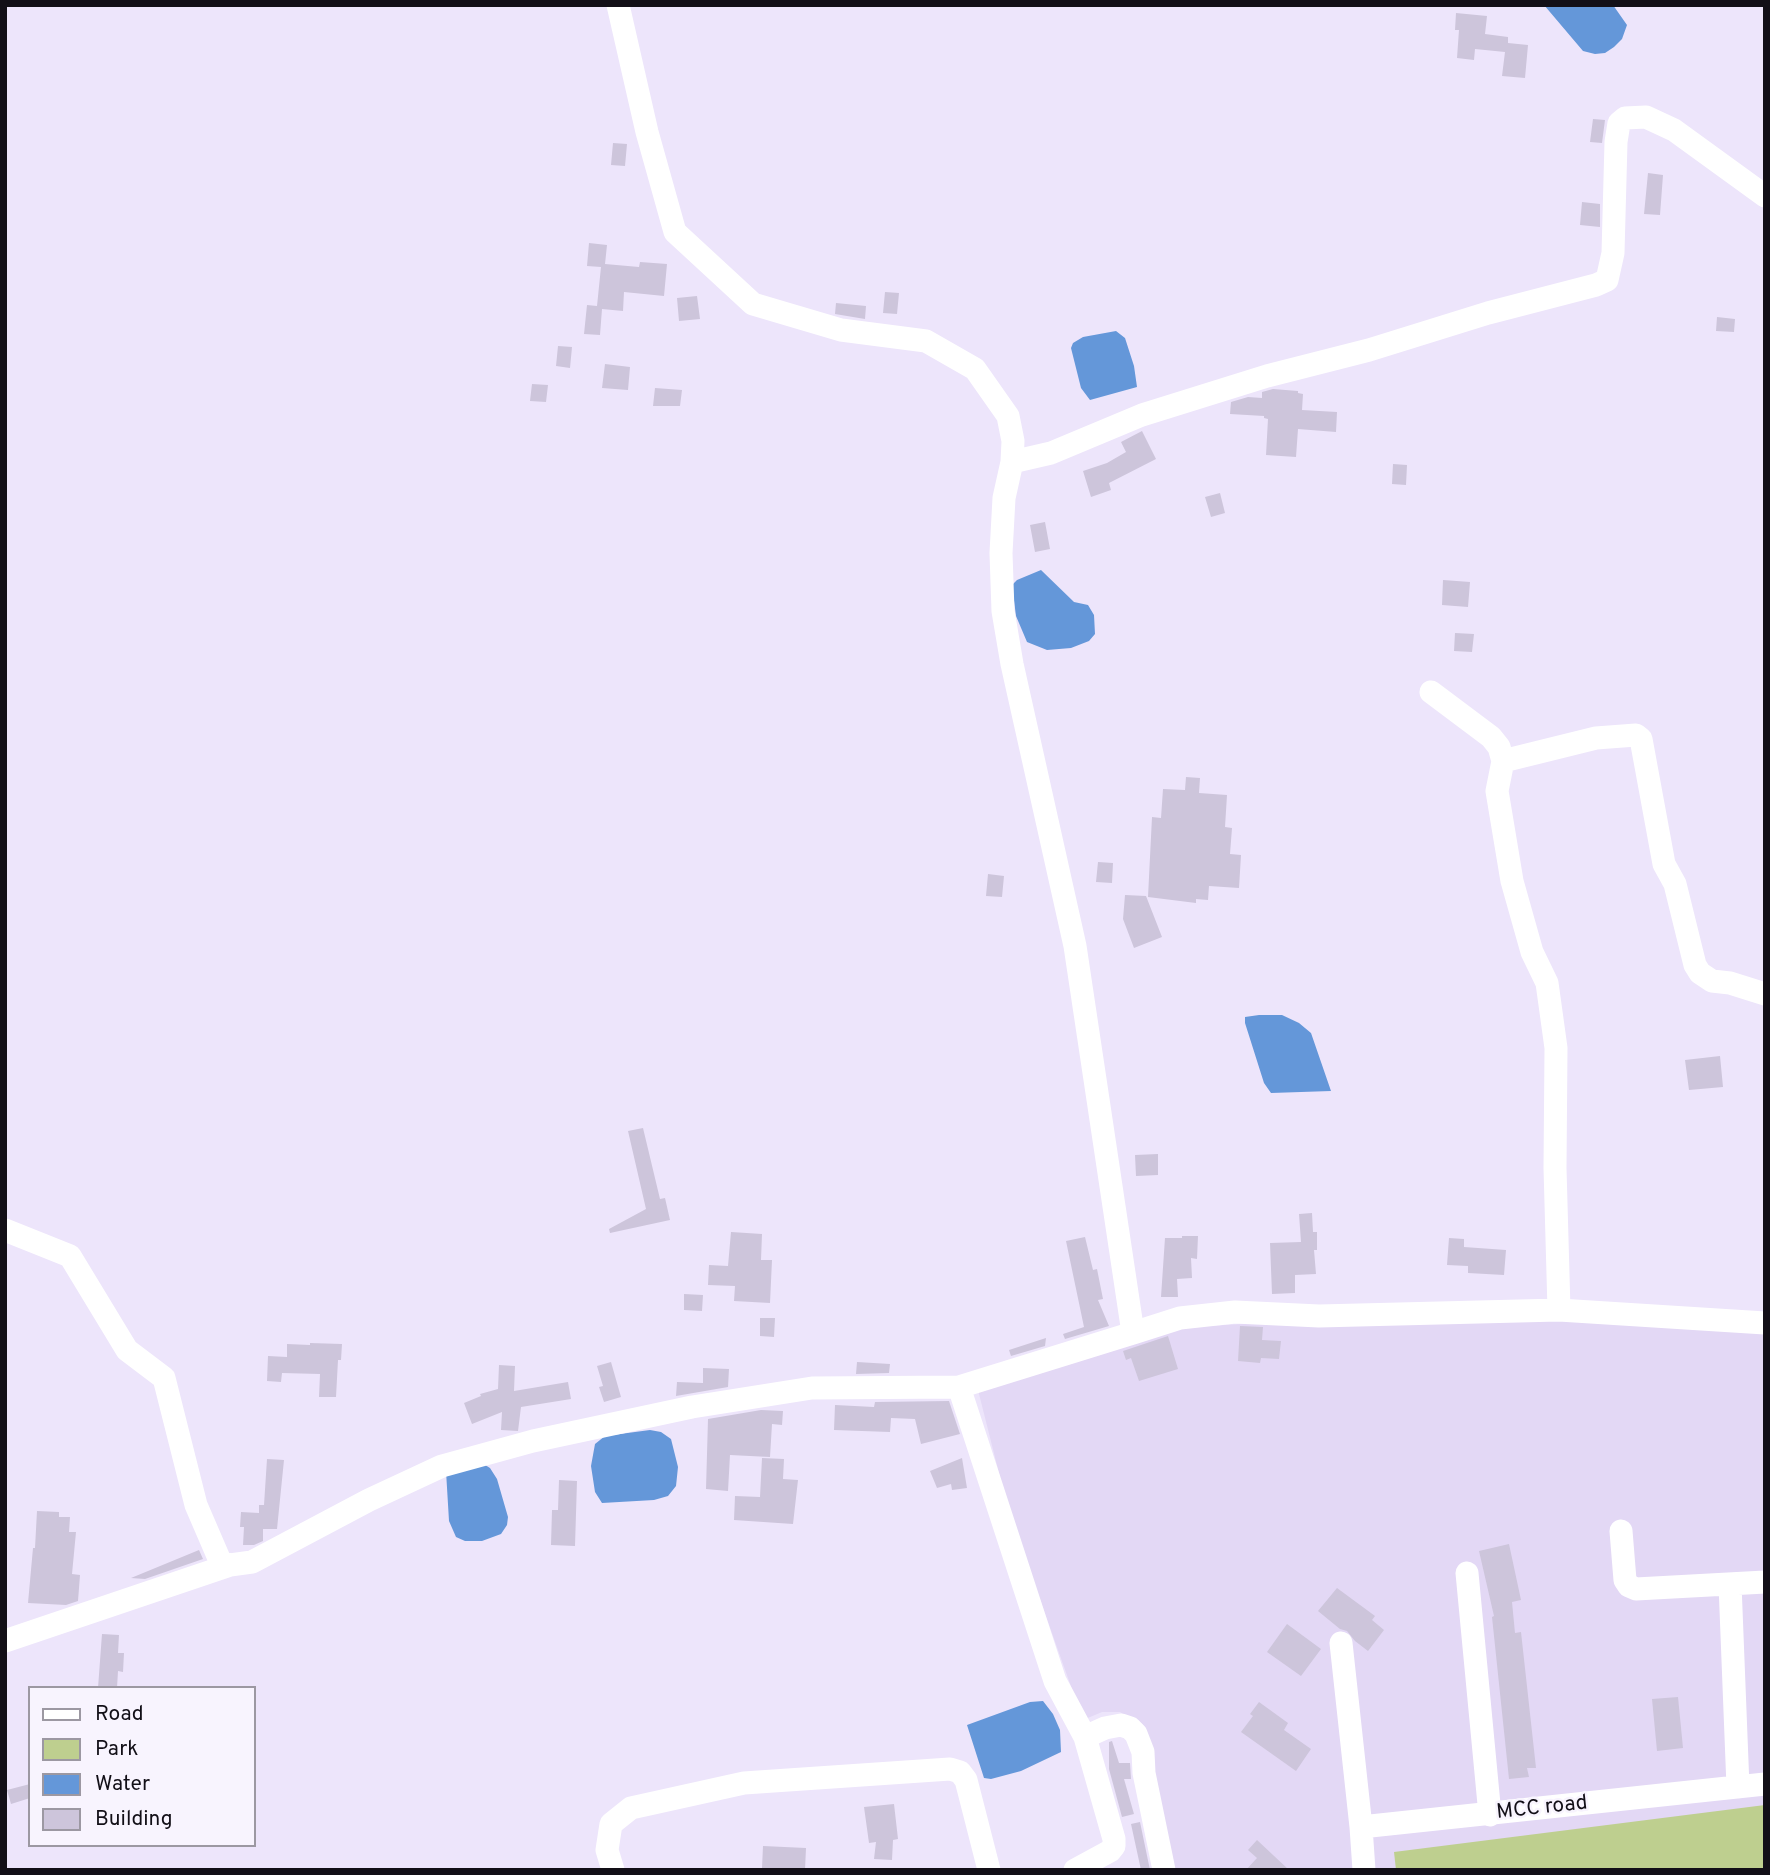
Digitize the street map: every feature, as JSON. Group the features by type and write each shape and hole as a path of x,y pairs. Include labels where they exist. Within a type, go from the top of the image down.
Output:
{"street":[{"path":"618,5 647,132 675,232 753,304 841,330 926,341 975,369 1008,416 1013,440 1012,462 1004,498 1001,553 1003,611 1012,664 1075,946 1133,1333"},
{"path":"1012,462 1051,453 1142,415 1267,376 1369,350 1607,280 1613,253 1615,142 1619,122 1625,118 1646,117 1674,130 1765,196"},
{"path":"1432,692 1491,737 1499,747 1503,761 1497,791 1512,881 1532,952 1547,983 1556,1048 1555,1168 1559,1310"},
{"path":"1503,761 1596,738 1636,735 1641,739 1664,864 1675,884 1695,965 1700,973 1712,981 1765,994"},
{"path":"5,1230 69,1256 127,1350 164,1378 196,1505 220,1563 230,1565"},
{"path":"5,1640 230,1565 252,1562 369,1500 442,1466 533,1441 692,1407 811,1388 959,1387 1180,1318 1235,1312 1319,1316 1559,1310 1765,1323"},
{"path":"959,1387 1055,1681 1085,1737 1114,1839 1114,1846 1110,1851 1074,1870"},
{"path":"1622,1531 1625,1580 1629,1586 1636,1589 1765,1582"},
{"path":"1466,1573 1490,1815"},
{"path":"1730,1584 1738,1787"},
{"path":"1341,1643 1364,1870"},
{"path":"1085,1737 1105,1728 1121,1725 1136,1734 1143,1752 1144,1773 1164,1870"},
{"path":"613,1870 607,1850 611,1824 631,1808 744,1783 950,1769 960,1772 966,1780 989,1870"},
{"name":"MCC road","path":"1361,1827 1765,1784"}],"shaded area":[{"path":"1520,1316 1765,1330 1765,1870 1170,1870 1133,1720 1120,1712 1102,1712 1083,1720 1009,1513 977,1386 1172,1328 1330,1319"}],"green space":[{"path":"1765,1805 1765,1870 1396,1870 1394,1852"}],"water":[{"path":"1544,5 1613,5 1627,25 1622,39 1614,47 1605,53 1595,54 1583,51"},
{"path":"1116,331 1125,338 1137,387 1090,400 1081,388 1071,348 1073,343 1083,337"},
{"path":"1041,570 1074,602 1088,605 1094,615 1095,634 1089,641 1071,648 1047,650 1027,642 1016,616 1012,585 1017,580"},
{"path":"1282,1015 1299,1023 1311,1033 1331,1091 1271,1093 1264,1083 1245,1023 1245,1017"},
{"path":"650,1430 661,1432 671,1439 678,1467 676,1486 668,1496 654,1500 602,1503 595,1492 591,1466 595,1444 605,1436"},
{"path":"482,1463 490,1468 497,1479 508,1517 507,1525 501,1534 482,1541 465,1541 456,1537 449,1521 446,1471"},
{"path":"1043,1701 1060,1730 1061,1752 1021,1771 991,1779 984,1778 967,1725 1030,1702"}],"building":[{"path":"1456,13 1487,16 1485,34 1508,37 1508,43 1528,45 1525,78 1502,76 1505,52 1475,49 1474,60 1457,58 1459,30 1455,30"},
{"path":"1593,119 1605,120 1602,143 1590,142"},
{"path":"613,143 627,144 625,166 611,165"},
{"path":"1648,173 1663,175 1660,215 1644,214"},
{"path":"1582,202 1600,204 1600,227 1580,225"},
{"path":"589,243 607,245 605,264 639,267 640,262 667,264 664,296 624,292 623,311 602,309 600,335 584,334 587,305 597,306 601,267 587,266"},
{"path":"885,292 899,293 897,314 883,313"},
{"path":"697,296 700,319 679,321 677,298"},
{"path":"836,303 866,306 865,319 835,314"},
{"path":"1717,317 1735,319 1734,332 1716,331"},
{"path":"558,346 572,347 570,368 556,366"},
{"path":"605,364 630,367 628,390 602,388"},
{"path":"532,384 548,385 546,402 530,401"},
{"path":"655,388 682,390 680,406 653,406"},
{"path":"1273,389 1298,391 1303,394 1302,410 1337,412 1336,432 1298,429 1296,457 1266,455 1268,419 1264,416 1230,414 1231,402 1248,397 1262,398 1262,392"},
{"path":"1142,431 1156,459 1109,483 1111,490 1091,497 1083,471 1107,463 1126,452 1121,442"},
{"path":"1393,464 1407,465 1406,485 1392,484"},
{"path":"1220,493 1225,513 1211,517 1205,497"},
{"path":"1045,522 1050,549 1035,552 1030,525"},
{"path":"1443,580 1470,582 1468,607 1442,605"},
{"path":"1455,633 1474,634 1472,652 1454,651"},
{"path":"1186,777 1200,778 1199,793 1227,795 1225,827 1232,828 1230,854 1241,855 1239,888 1209,886 1208,900 1196,899 1196,903 1148,897 1152,817 1161,818 1163,789 1185,790"},
{"path":"1098,862 1113,863 1112,883 1096,882"},
{"path":"988,874 1004,876 1002,897 986,896"},
{"path":"1125,895 1146,896 1162,937 1134,948 1123,919"},
{"path":"1720,1056 1723,1087 1689,1090 1685,1060"},
{"path":"643,1128 660,1199 665,1198 670,1220 610,1233 609,1229 646,1209 628,1131"},
{"path":"1158,1154 1158,1175 1136,1176 1135,1155"},
{"path":"1312,1213 1313,1232 1317,1232 1317,1250 1314,1250 1316,1274 1295,1275 1295,1293 1272,1294 1270,1243 1301,1242 1299,1214"},
{"path":"731,1232 762,1234 761,1260 772,1260 770,1303 734,1301 735,1286 708,1285 709,1265 728,1266"},
{"path":"1198,1236 1197,1259 1191,1258 1192,1278 1177,1279 1178,1297 1161,1297 1165,1238"},
{"path":"1085,1237 1093,1270 1097,1269 1103,1299 1098,1300 1109,1326 1065,1339 1063,1334 1084,1327 1066,1241"},
{"path":"1449,1238 1464,1239 1464,1247 1506,1250 1504,1275 1468,1273 1468,1266 1447,1265"},
{"path":"684,1294 703,1295 702,1311 684,1310"},
{"path":"760,1318 775,1318 774,1337 760,1336"},
{"path":"1240,1326 1263,1327 1262,1340 1281,1341 1279,1359 1261,1358 1260,1363 1238,1361"},
{"path":"1168,1336 1178,1369 1139,1381 1131,1358 1126,1360 1123,1351"},
{"path":"1046,1338 1045,1346 1011,1356 1009,1350"},
{"path":"287,1344 342,1344 341,1360 338,1360 336,1397 319,1397 320,1374 282,1373 281,1382 267,1381 268,1356 287,1357"},
{"path":"611,1362 621,1397 604,1402 597,1366"},
{"path":"857,1362 890,1364 889,1373 856,1374"},
{"path":"499,1365 515,1366 514,1391 568,1382 571,1399 521,1407 518,1431 501,1430 502,1412 472,1424 464,1403 481,1396 480,1394 498,1389"},
{"path":"703,1368 729,1369 728,1387 676,1396 677,1382 703,1383"},
{"path":"949,1401 960,1434 921,1444 915,1419 891,1418 890,1432 834,1430 835,1405 874,1407 875,1402"},
{"path":"761,1410 783,1411 782,1425 772,1424 770,1457 730,1455 728,1491 706,1489 708,1419"},
{"path":"762,1458 784,1459 783,1479 798,1480 793,1524 734,1520 735,1496 760,1497"},
{"path":"962,1458 967,1488 952,1490 951,1484 937,1488 930,1471"},
{"path":"267,1459 284,1460 277,1529 263,1529 263,1541 254,1545 243,1545 241,1512 259,1513 259,1505 264,1505"},
{"path":"559,1480 577,1481 575,1546 551,1545 552,1510 558,1510"},
{"path":"37,1511 59,1512 59,1517 70,1517 69,1532 76,1532 72,1574 80,1575 78,1601 66,1605 28,1603"},
{"path":"1509,1544 1521,1600 1512,1602 1515,1633 1521,1632 1536,1768 1527,1768 1529,1777 1509,1779 1494,1616 1479,1551"},
{"path":"199,1550 203,1559 145,1579 131,1578"},
{"path":"1337,1588 1375,1616 1372,1620 1384,1630 1368,1651 1347,1631 1340,1629 1318,1611"},
{"path":"1287,1624 1321,1649 1301,1676 1267,1652"},
{"path":"102,1634 119,1635 118,1653 124,1653 123,1672 118,1671 117,1686 98,1686"},
{"path":"1678,1697 1683,1748 1657,1751 1652,1699"},
{"path":"1259,1702 1288,1723 1284,1730 1311,1749 1296,1771 1241,1732"},
{"path":"1112,1741 1119,1763 1130,1763 1131,1779 1124,1779 1134,1814 1122,1817 1109,1769 1109,1742"},
{"path":"28,1785 28,1799 11,1804 7,1790"},
{"path":"894,1804 898,1839 893,1840 892,1860 874,1859 876,1842 869,1843 864,1807"},
{"path":"1140,1822 1150,1870 1141,1870 1131,1824"},
{"path":"1257,1840 1289,1870 1246,1870 1257,1858 1248,1850"},
{"path":"763,1846 806,1848 805,1870 762,1868"}]}
